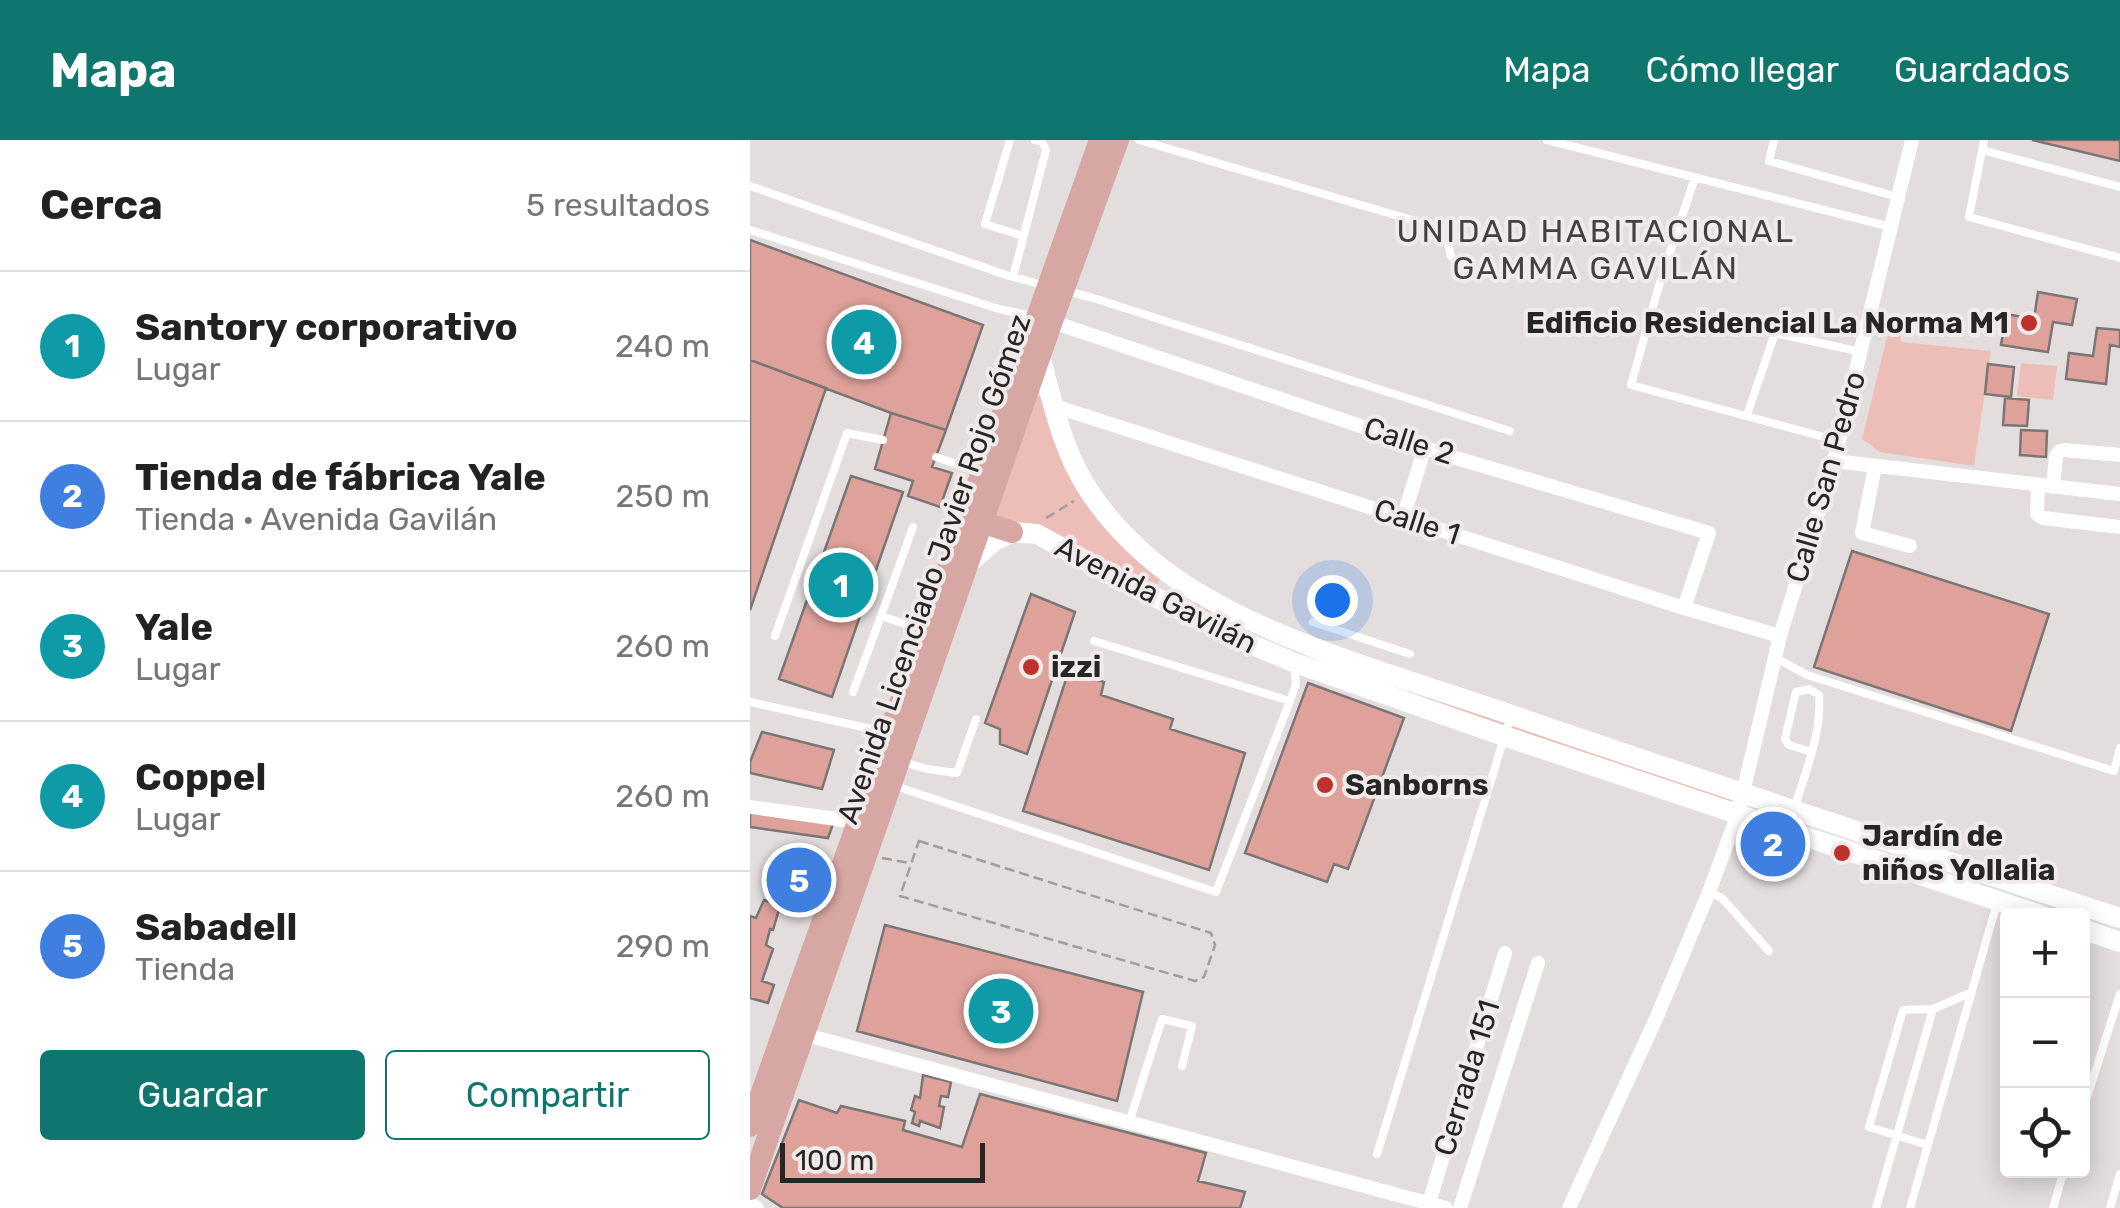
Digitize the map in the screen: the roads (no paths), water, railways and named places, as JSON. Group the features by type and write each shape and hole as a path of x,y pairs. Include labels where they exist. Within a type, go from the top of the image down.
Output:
{"main road":[{"name":"Avenida Licenciado Javier Rojo Gómez","path":"857,854 858,822 926,631 974,519 1055,288 1100,140"},
{"name":"Avenida Licenciado Javier Rojo Gómez","path":"1055,288 1118,140"},
{"name":"Avenida Licenciado Javier Rojo Gómez","path":"750,1189 794,1032 857,854 899,761 968,564 981,472 1022,381 1040,356 1044,319"},
{"name":"Avenida Gavilán","path":"1040,356 1073,462 1090,492 1124,534 1179,582 1358,674"},
{"path":"974,519 1018,531"},
{"name":"Avenida Gavilán","path":"1018,531 1037,534 1167,603 1293,662 1358,674 1741,804 2020,908"},
{"path":"968,564 994,541 1018,531"},
{"path":"1167,603 1179,582"},
{"path":"1239,639 1248,620"},
{"name":"Avenida Gavilán","path":"1741,804 1794,811 2120,918"},
{"path":"2090,932 2120,942"},
{"name":"Avenida Licenciado Javier Rojo Gómez","path":"750,1126 794,1032"}],"street":[{"name":"Calle San Pedro","path":"1569,1208 1655,1021 1741,804 1780,636 1834,461 1912,140"},
{"name":"Calle 2","path":"1044,319 1424,447 1709,533 1684,608"},
{"name":"Calle 1","path":"1054,406 1780,636"},
{"path":"1403,518 1424,447"},
{"path":"2120,456 2060,451 2036,508 2043,518 2120,527"},
{"path":"1834,461 2120,494"},
{"path":"1875,466 1862,533 1910,546"},
{"path":"750,806 858,822"},
{"name":"Cerrada 151","path":"1429,1203 1505,953"},
{"path":"1460,1208 1538,963"},
{"path":"794,1032 1446,1208"},
{"path":"750,1203 757,1208"}],"lane":[{"path":"1010,140 985,224 1023,236"},
{"path":"1014,277 1046,150 1042,142 1035,140"},
{"path":"1139,140 1436,227 1447,239 1451,256"},
{"path":"1547,140 1891,227"},
{"path":"1774,140 1769,161 1898,197"},
{"path":"2120,187 1983,145 1970,217 2120,258"},
{"path":"1695,178 1631,384 1839,441"},
{"path":"750,186 1014,277 1090,296 1510,431"},
{"path":"750,230 999,309 1044,319"},
{"path":"1747,416 1776,333 1860,352"},
{"path":"775,636 847,433 883,440"},
{"path":"936,457 981,472"},
{"path":"853,692 913,528"},
{"path":"881,616 926,631"},
{"path":"1312,622 1410,654"},
{"name":"Avenida Gavilán","path":"1293,662 1295,640"},
{"path":"1358,674 1369,640"},
{"path":"1094,641 1290,701"},
{"path":"1775,658 1808,675 2114,771 2120,748"},
{"path":"890,785 1216,892 1296,684 1293,662"},
{"path":"1794,811 1812,752 1818,732 1818,694 1809,689 1796,692 1785,739 1789,745 1812,752"},
{"path":"750,702 890,733"},
{"path":"899,761 957,773 976,718"},
{"path":"1378,1154 1508,725"},
{"path":"1910,1208 2005,880"},
{"path":"1708,892 1722,898 1769,951"},
{"path":"1928,1145 1869,1128 1903,1010 1933,1009 1972,992"},
{"path":"2090,1088 2120,994"},
{"path":"1876,1208 1933,1009"},
{"path":"1130,1122 1162,1019 1192,1026 1182,1066"},
{"path":"2110,1208 2120,1174"},
{"path":"2052,1208 2061,1178"}],"place":[{"name":"Edificio Residencial La Norma M1","path":"2029,323"},
{"name":"Coppel","path":"864,342"},
{"name":"Santory corporativo","path":"841,585"},
{"name":"izzi","path":"1031,667"},
{"name":"Sanborns","path":"1325,785"},
{"name":"Tienda de fábrica Yale","path":"1773,844"},
{"name":"Jardín de niños Yollalia","path":"1842,853"},
{"name":"Sabadell","path":"799,880"},
{"name":"Yale","path":"1001,1011"}],"district":[{"name":"UNIDAD HABITACIONAL GAMMA GAVILÁN","path":"1596,250"}]}
